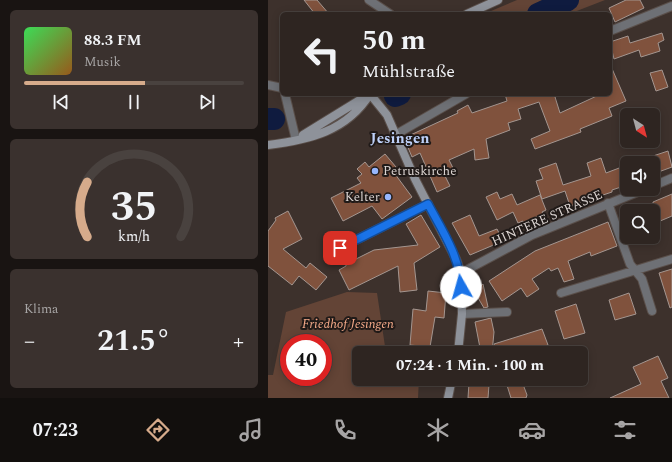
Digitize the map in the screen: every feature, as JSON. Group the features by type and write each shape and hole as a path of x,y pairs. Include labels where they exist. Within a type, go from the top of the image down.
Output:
{"street":[{"path":"369,0 387,12"},
{"path":"471,12 498,0"},
{"path":"612,31 672,6"},
{"path":"268,85 280,88"},
{"path":"285,96 296,140"},
{"path":"268,145 322,133 349,119 361,108 369,96"},
{"path":"372,96 387,115 428,204 451,248 461,273 462,314 459,346"},
{"path":"395,135 463,96"},
{"path":"660,183 672,178"},
{"name":"HINTERE STRASSE","path":"461,273 532,235 626,196"},
{"path":"608,203 630,264 642,279 652,311"},
{"path":"330,249 340,248 428,204"},
{"path":"561,293 672,259"},
{"path":"462,314 507,312"},
{"path":"448,398 451,386"}],"green space":[{"path":"517,0 605,0 574,12 489,12"},
{"name":"Friedhof Jesingen","path":"347,292 377,293 385,346 352,346 352,386 419,386 418,398 268,398 268,375 273,375 280,341 280,386 332,386 332,334 281,334 286,312"}],"building":[{"path":"304,0 317,0 327,12 313,12"},
{"path":"626,0 640,0 644,8 615,22 609,8"},
{"path":"662,33 664,40 658,43 660,51 641,57 639,50 614,59 612,41 628,36 630,43"},
{"path":"612,69 626,101 609,108 612,116 580,129 581,132 535,149 531,139 550,131 539,102 518,109 521,119 508,123 510,130 486,139 489,158 475,160 474,149 449,160 454,170 444,174 450,186 437,192 420,153 412,157 404,138 458,113 457,111 468,105 472,113 507,101 506,96 558,96 555,97 560,113 597,96 612,96"},
{"path":"662,70 668,87 656,91 650,73"},
{"path":"668,151 672,167 660,171 660,156 653,156"},
{"path":"385,154 396,167 392,170 412,197 382,219 372,206 343,221 331,198 361,183 357,178 362,174 357,169 365,162 369,167"},
{"path":"601,158 606,173 620,168 620,187 612,190 612,192 570,206 565,191 542,199 536,181 543,179 539,169 556,163 563,185 591,176 587,163"},
{"path":"497,192 500,199 512,194 517,205 540,195 546,210 542,212 543,214 523,223 523,221 518,223 513,212 497,220 486,197"},
{"path":"672,194 672,216 660,221 660,204 653,204 653,202"},
{"path":"288,211 302,239 283,249 306,268 310,263 327,277 316,290 299,276 292,285 268,266 268,231 276,220 275,218"},
{"path":"421,215 440,247 414,263 417,290 400,292 398,266 349,290 339,270 346,266 346,264 374,250 418,245 406,224"},
{"path":"470,215 479,236 497,229 503,241 470,255 452,223"},
{"path":"608,222 617,246 591,256 590,252 568,261 574,279 564,282 558,268 551,271 549,268 532,279 539,289 527,297 521,288 502,301 489,281 535,251"},
{"path":"672,269 672,307 670,308 659,273"},
{"path":"483,284 488,307 484,308 474,291"},
{"path":"428,291 446,293 444,318 435,317 430,346 410,345 413,309 426,311"},
{"path":"629,293 636,314 615,320 609,300"},
{"path":"576,304 585,333 564,339 555,311"},
{"path":"491,318 494,332 493,346 480,346 475,322"},
{"path":"542,329 548,345 495,346 494,344"},
{"path":"658,356 668,378 661,381 669,398 610,398 641,384 633,367"},
{"path":"469,386 489,386 488,398 468,398"},
{"path":"507,386 524,386 527,395 526,398 511,398"}],"waterway":[{"path":"542,12 568,0"},
{"path":"268,119 274,119"}],"place":[{"name":"Petruskirche","path":"375,171"},
{"name":"Kelter","path":"388,197"}],"district":[{"name":"Jesingen","path":"400,138"}],"route":[{"path":"340,248 428,204 456,259 461,273 461,287"}]}
